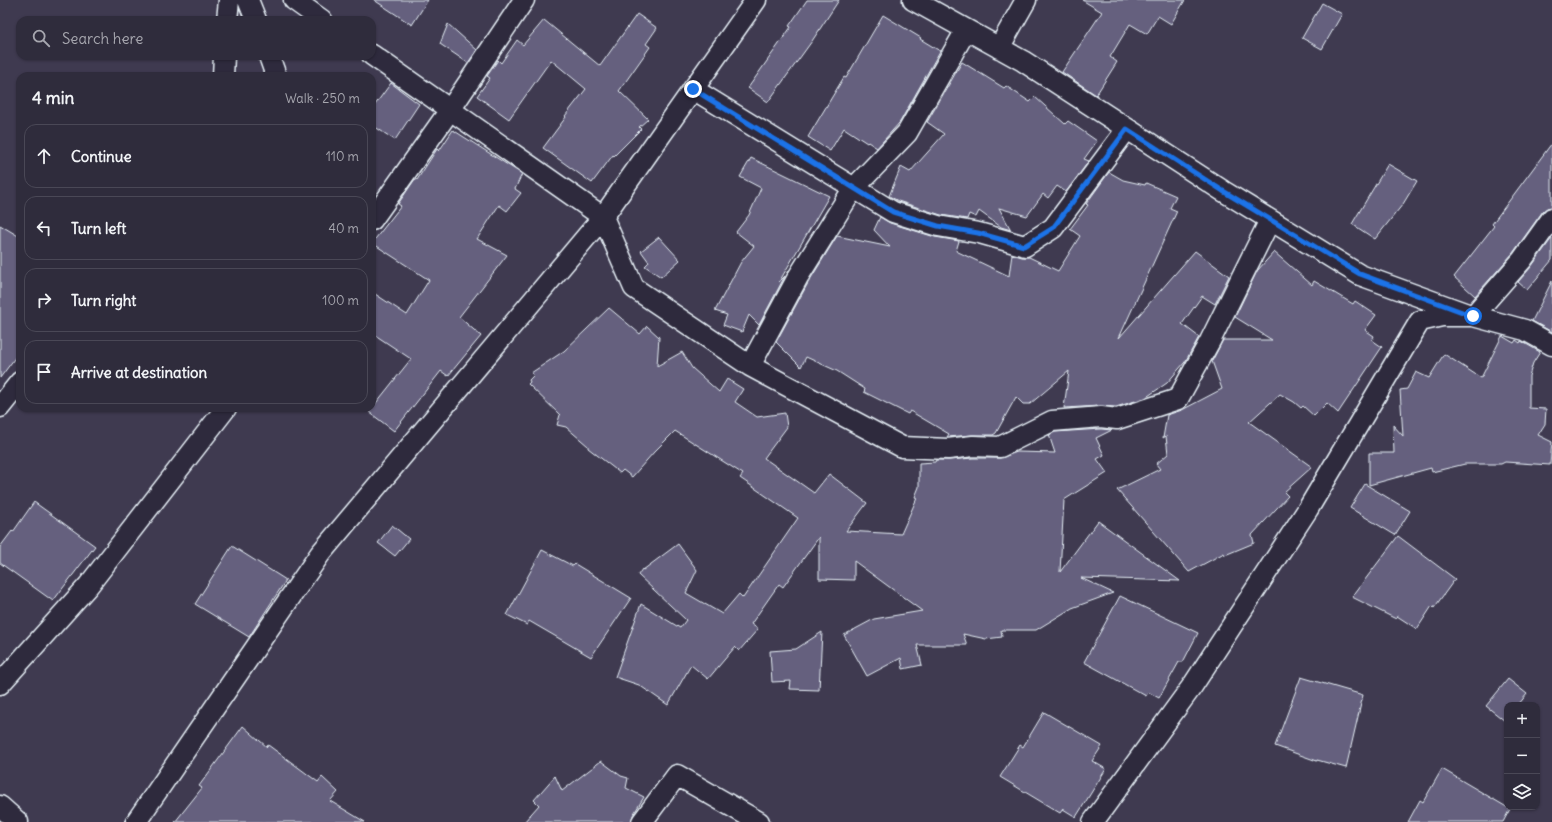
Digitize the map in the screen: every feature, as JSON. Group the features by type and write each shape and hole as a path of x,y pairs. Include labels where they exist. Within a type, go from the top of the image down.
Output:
{"street":[{"path":"227,16 229,0"},
{"path":"248,0 254,16"},
{"path":"376,214 450,110 524,0"},
{"path":"136,822 320,554 602,217 756,0"},
{"path":"913,0 1022,61 1270,220 1360,274 1473,316 1525,330 1552,345"},
{"path":"999,48 1026,0"},
{"path":"301,2 317,16"},
{"path":"750,366 798,276 853,189 907,133 966,30"},
{"path":"376,58 602,217 634,288 750,366 902,447 948,449 973,446 1000,447 1052,421 1101,417 1117,419 1178,399 1210,341 1270,220"},
{"path":"223,72 224,60"},
{"path":"270,60 275,72"},
{"path":"693,89 853,189 893,212 938,226 978,233 1024,246 1053,228 1127,129"},
{"path":"1093,822 1193,685 1304,515 1420,322 1442,316 1473,316 1522,260 1552,218"},
{"path":"0,407 16,387"},
{"path":"0,684 88,586 223,412"},
{"path":"642,822 677,776 759,822"},
{"path":"0,806 18,822"}],"building":[{"path":"374,0 428,0 412,25"},
{"path":"807,0 839,0 812,41 768,102 748,88 791,27 789,26"},
{"path":"1082,0 1185,0 1171,24 1158,16 1147,34 1130,24 1110,57 1117,62 1096,95 1062,72 1102,12"},
{"path":"1322,3 1342,14 1322,49 1302,38"},
{"path":"637,14 657,28 646,44 650,47 619,91 648,119 639,127 641,129 614,156 613,155 592,183 543,148 586,89 551,60 509,119 477,96 490,78 487,76 498,60 501,63 517,40 523,45 544,20 600,66"},
{"path":"883,15 940,51 900,122 877,148 844,128 830,151 808,137 844,77 846,78"},
{"path":"448,24 477,50 468,63 440,44"},
{"path":"962,62 1004,88 1006,86 1030,102 1035,97 1065,124 1068,121 1097,141 1084,159 1089,161 1066,192 1057,186 1048,198 1043,194 1027,216 999,208 1011,230 1001,227 979,211 976,217 969,214 967,219 941,215 898,201 889,196 901,167 910,172 944,134 927,122"},
{"path":"391,83 419,104 395,140 376,128 376,104"},
{"path":"453,130 522,174 515,189 521,193 507,211 499,205 477,239 507,255 459,317 481,336 448,376 441,371 394,431 369,412 376,412 376,403 411,359 376,336 376,295 407,315 429,280 376,246 376,238 401,206 398,204 415,179 417,180 437,149 439,151"},
{"path":"1552,143 1552,207 1543,211 1513,253 1475,296 1454,277 1494,226 1492,224"},
{"path":"751,158 829,196 779,282 785,276 759,325 749,315 742,332 723,325 727,315 715,311 741,262 754,246 736,232 749,215 761,188 740,177"},
{"path":"1388,164 1417,181 1403,204 1375,239 1352,224"},
{"path":"1109,172 1123,180 1145,185 1146,183 1176,196 1170,208 1177,211 1119,338 1195,251 1229,276 1215,304 1202,296 1182,324 1199,337 1185,362 1167,383 1145,398 1116,407 1100,406 1064,408 1069,371 1030,404 1023,404 1016,397 996,433 993,435 947,437 949,434 910,411 908,414 864,392 865,389 837,371 806,357 801,367 776,342 808,283 837,236 890,247 874,230 880,217 890,223 935,237 959,241 956,251 1009,276 1012,254 1022,257 1029,257 1058,271 1080,236 1070,229 1088,205 1086,204"},
{"path":"0,225 16,235 16,356 0,378"},
{"path":"659,237 680,260 661,277 645,266 649,262 641,251"},
{"path":"1552,238 1552,260 1527,290 1518,282"},
{"path":"1274,252 1312,285 1314,281 1353,304 1355,301 1376,315 1365,330 1374,336 1372,340 1382,347 1338,413 1327,403 1314,416 1303,406 1301,408 1280,394 1249,422 1312,467 1284,492 1288,496 1252,535 1254,543 1225,555 1224,553 1189,572 1117,490 1160,469 1156,464 1168,454 1166,436 1163,438 1167,415 1182,410 1222,389 1212,361 1223,340 1272,340 1235,317 1257,271"},
{"path":"1552,281 1552,332 1532,321"},
{"path":"609,308 640,334 647,326 659,337 657,366 682,352 692,368 719,392 727,379 743,389 735,402 757,417 785,413 787,427 764,458 814,493 829,474 867,503 846,531 901,534 917,498 915,497 919,487 919,463 935,462 936,460 1000,458 1017,452 1055,453 1049,435 1055,432 1101,429 1112,430 1096,438 1104,455 1097,459 1107,473 1064,500 1060,572 1098,521 1180,581 1081,578 1113,593 1072,608 1036,630 1001,630 1002,637 986,639 963,634 967,645 917,645 922,665 903,669 901,658 867,676 844,635 874,619 922,611 854,561 854,580 819,579 819,537 783,587 779,584 751,624 758,629 739,651 735,647 708,679 691,665 668,705 639,685 615,677 641,604 680,628 686,620 638,575 642,569 643,570 678,544 697,570 686,593 722,614 739,594 743,598 798,518 740,478 743,474 675,431 632,477 623,470 620,473 588,448 588,446 566,427 557,425 560,415 528,384 530,382 529,380 534,375 531,373 564,351"},
{"path":"1502,336 1514,343 1516,340 1520,343 1521,341 1540,352 1533,363 1529,376 1529,408 1546,409 1545,424 1538,435 1552,442 1550,465 1505,462 1501,464 1465,464 1432,472 1431,468 1369,485 1369,453 1394,453 1393,425 1403,436 1400,390 1407,389 1416,372 1429,378 1444,354 1481,378"},
{"path":"1365,484 1410,511 1395,535 1350,508"},
{"path":"34,502 95,546 53,601 0,563 0,547 12,531 13,532"},
{"path":"392,525 409,539 395,556 378,543"},
{"path":"1398,536 1455,579 1434,608 1432,606 1417,629 1397,616 1396,619 1352,597"},
{"path":"232,546 286,580 249,637 195,604"},
{"path":"542,550 573,566 575,564 631,598 591,657 529,621 527,625 507,615"},
{"path":"1120,596 1198,633 1183,662 1179,662 1159,698 1148,692 1146,696 1084,662"},
{"path":"822,632 819,690 790,689 791,681 772,682 770,651 796,649"},
{"path":"1301,677 1363,695 1346,768 1317,761 1275,746"},
{"path":"1508,679 1527,694 1520,702 1504,702 1504,720 1486,706"},
{"path":"1044,712 1102,746 1092,761 1106,769 1076,817 1063,809 1060,813 1000,777 1020,745 1023,747"},
{"path":"243,726 267,747 268,745 318,782 322,777 338,792 330,801 365,822 175,822 202,788 199,786"},
{"path":"601,761 621,776 628,778 626,788 644,797 633,815 631,822 524,822 539,805 534,800 555,776 562,791"},
{"path":"1442,769 1504,805 1504,810 1509,810 1503,822 1408,822 1420,800 1423,802"}],"route":[{"path":"693,89 853,189 893,212 938,226 978,233 1024,246 1053,228 1127,129 1223,191 1360,274 1428,301 1473,316"}]}
